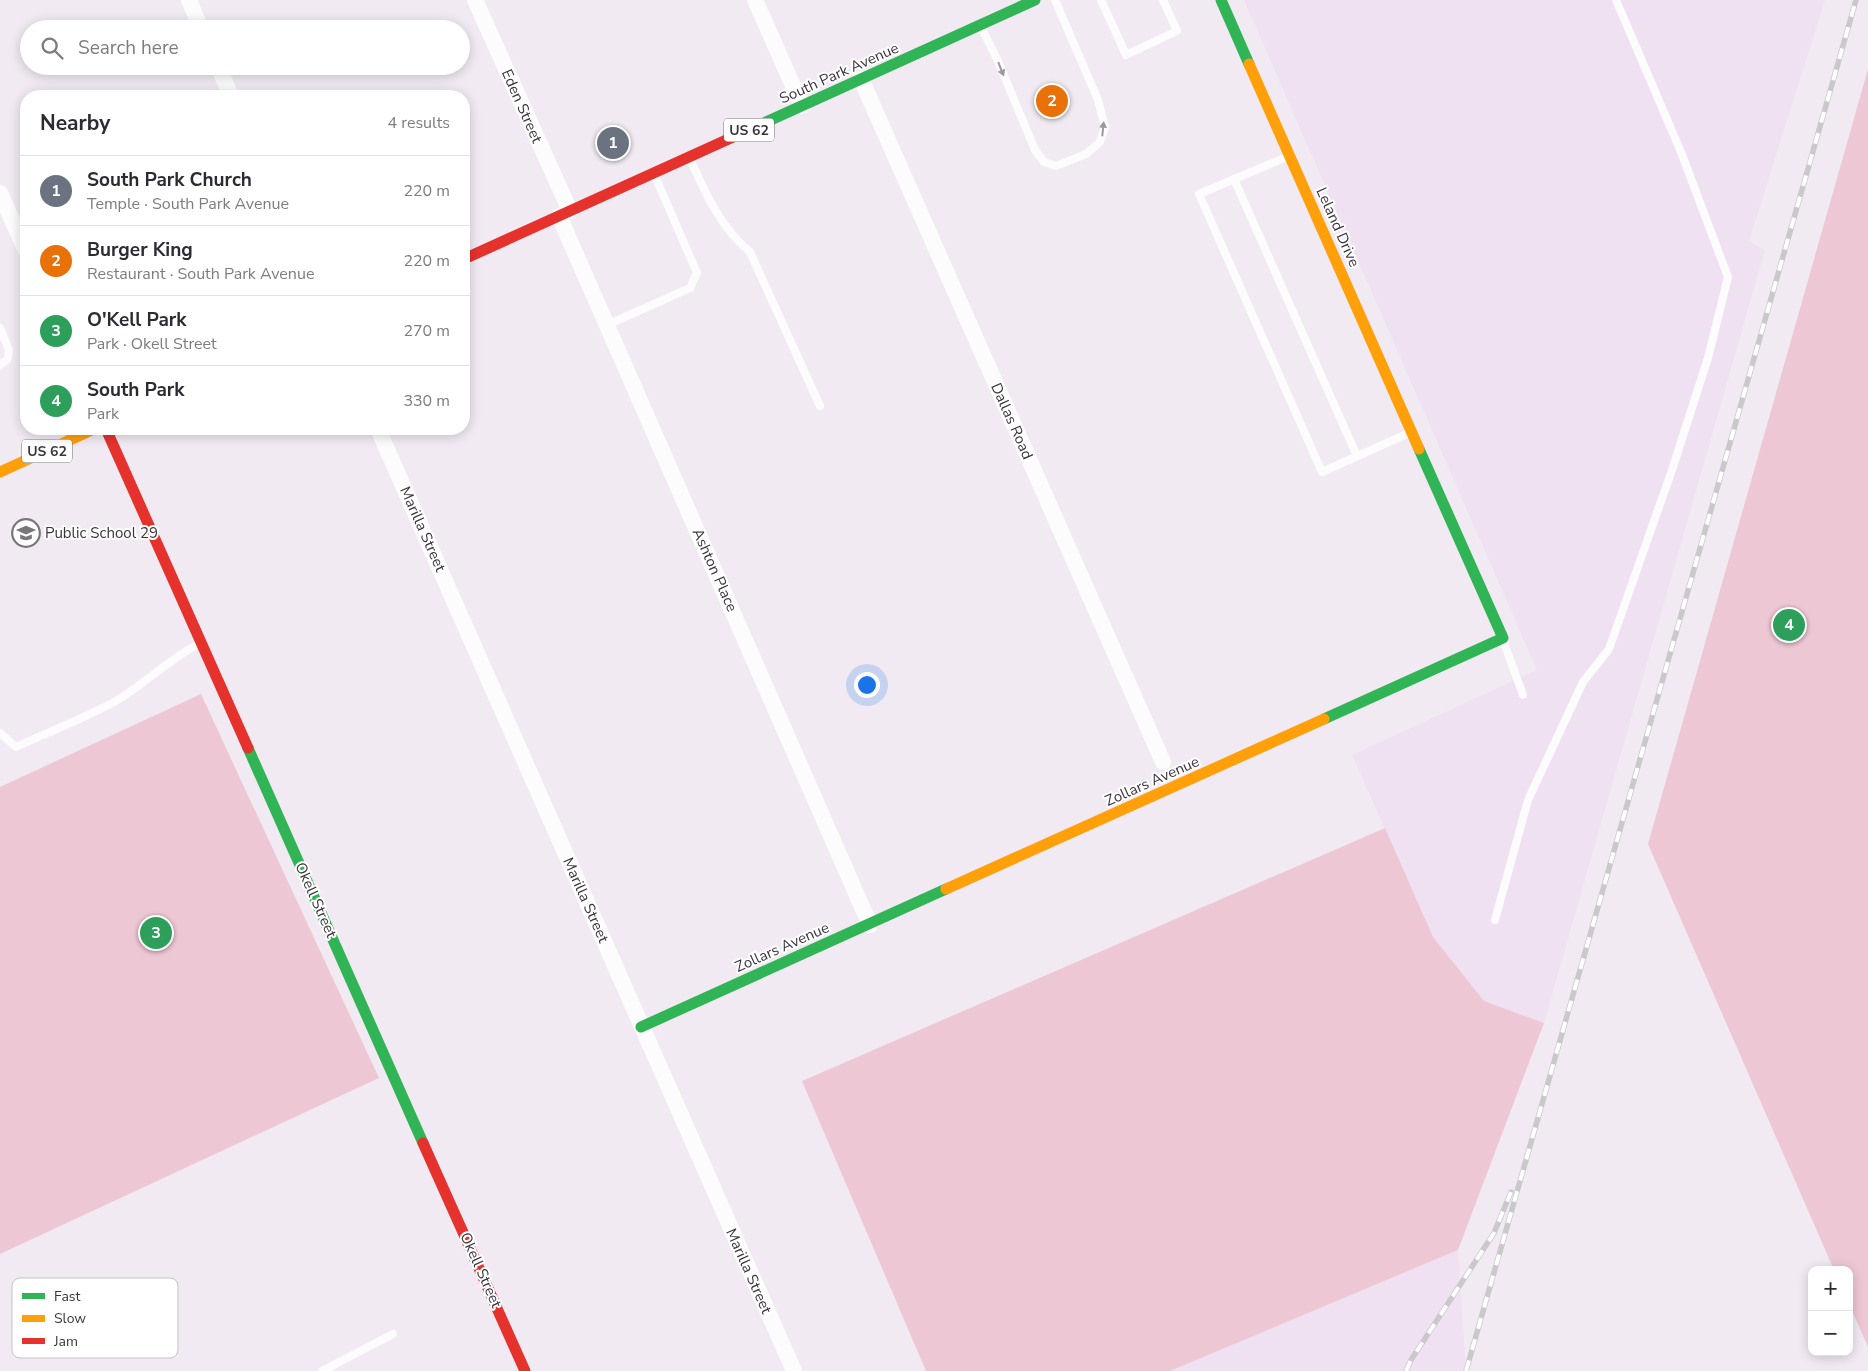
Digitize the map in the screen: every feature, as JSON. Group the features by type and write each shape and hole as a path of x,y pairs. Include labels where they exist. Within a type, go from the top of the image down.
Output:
{"street":[{"path":"189,0 197,20"},
{"name":"Eden Street","path":"475,0 564,214"},
{"path":"755,0 802,106"},
{"name":"South Park Avenue","path":"470,256 980,25 1005,6 1035,0"},
{"name":"Leland Drive","path":"1222,0 1503,638"},
{"path":"222,75 228,90"},
{"name":"Dallas Road","path":"862,78 1163,762"},
{"path":"0,193 20,238"},
{"name":"Ashton Place","path":"564,214 607,325 870,925"},
{"name":"US 62","path":"0,472 81,435"},
{"name":"Okell Street","path":"109,435 525,1371"},
{"name":"Marilla Street","path":"381,435 794,1371"},
{"name":"Zollars Avenue","path":"641,1027 1503,638"}],"lane":[{"path":"980,25 998,61 1035,150 1044,162 1056,166 1086,154 1100,142 1105,127 1098,100 1055,0"},
{"path":"1101,0 1126,55 1177,31 1163,0"},
{"path":"1496,920 1528,800 1583,682 1609,649 1672,473 1708,358 1728,277 1681,152 1616,0"},
{"path":"1290,155 1199,194 1322,472 1412,432"},
{"path":"689,157 714,211 736,240 750,252 820,406"},
{"path":"607,325 690,288 696,272 653,173"},
{"path":"1234,179 1357,456"},
{"path":"0,328 9,350 8,359 0,365"},
{"path":"1503,638 1522,694"},
{"path":"0,733 16,747 113,702 140,686 178,655 202,642"},
{"path":"322,1371 393,1334"}],"shaded area":[{"path":"1244,0 1825,0 1749,241 1765,250 1544,1023 1484,1001 1433,937 1352,755 1537,670"},
{"path":"1868,69 1868,1347 1853,1313 1853,1266 1832,1266 1648,844"},
{"path":"201,694 379,1078 0,1254 0,787"},
{"path":"1385,828 1433,937 1484,1001 1544,1023 1458,1250 1170,1371 926,1371 802,1081"},
{"path":"1458,1250 1466,1371 1170,1371"}],"railway":[{"path":"1466,1371 1856,0"},
{"path":"1406,1371 1411,1360 1494,1233 1511,1192"}],"traffic: fast":[{"path":"733,137 1035,0"},
{"path":"1221,0 1249,64"},
{"path":"1324,719 1503,638 1419,449"},
{"path":"248,748 423,1143"},
{"path":"641,1027 946,889"}],"traffic: slow":[{"path":"1249,64 1419,449"},
{"path":"0,472 81,435"},
{"path":"946,889 1324,719"}],"traffic: jam":[{"path":"470,256 733,137"},
{"path":"109,435 248,748"},
{"path":"423,1143 525,1371"}],"place":[{"name":"Burger King","path":"1052,101"},
{"name":"South Park Church","path":"613,143"},
{"name":"Public School 29","path":"26,533"},
{"name":"South Park","path":"1789,625"},
{"name":"O'Kell Park","path":"156,933"}]}
